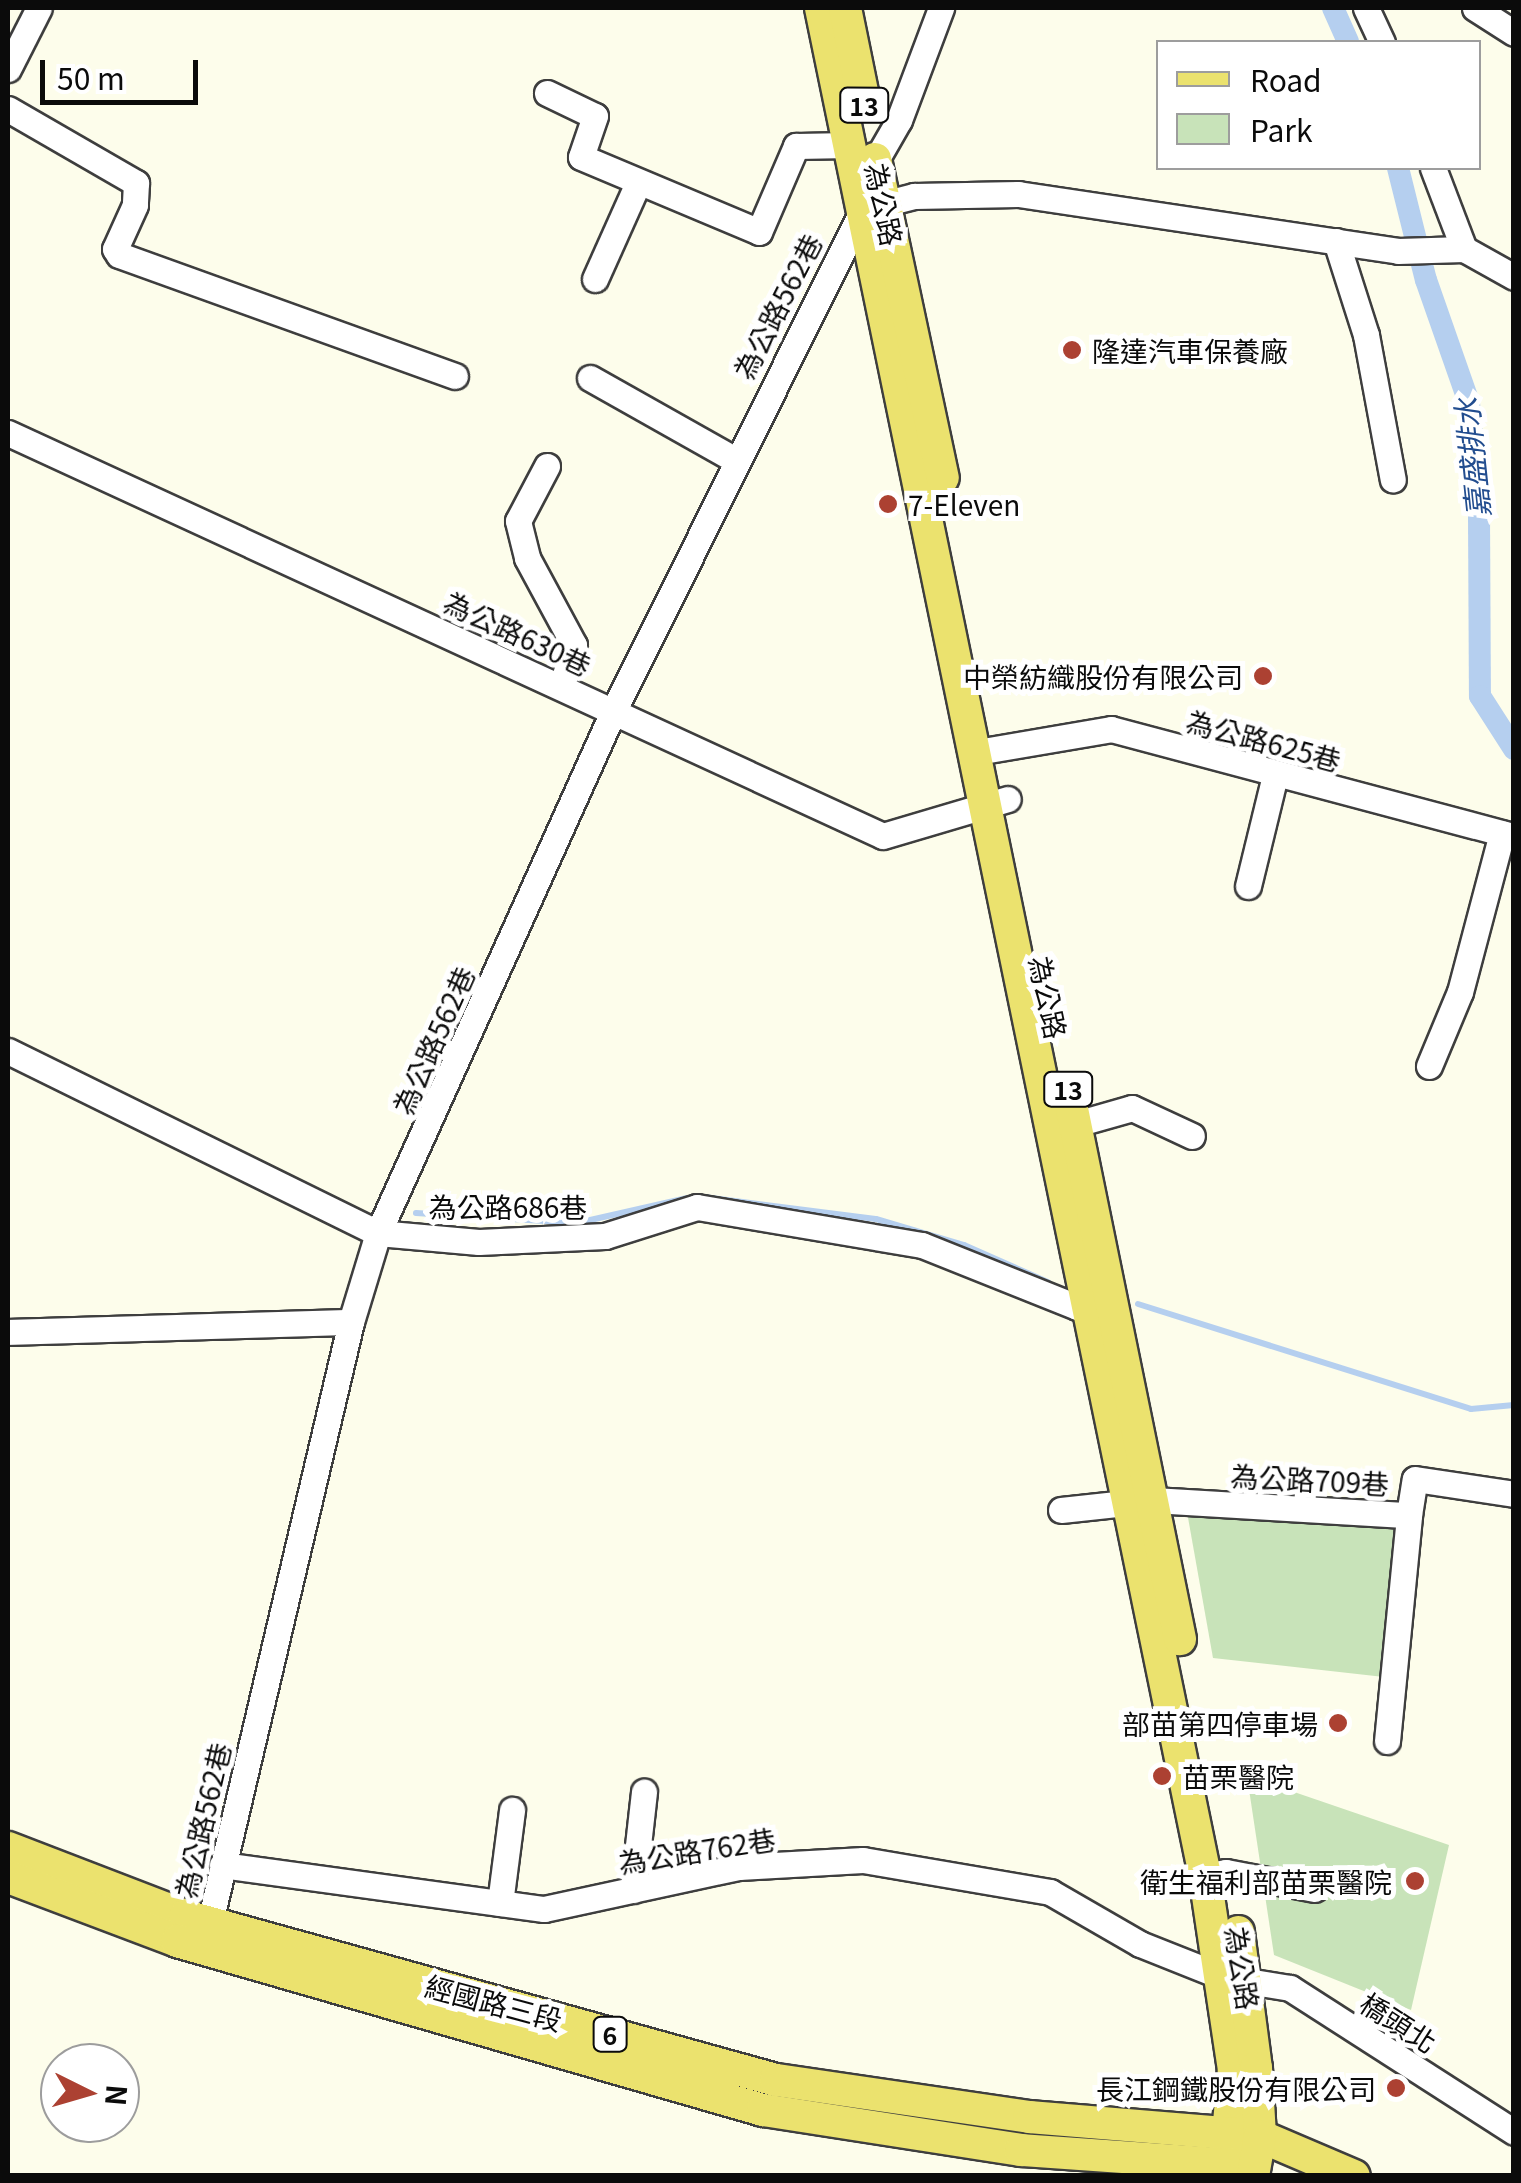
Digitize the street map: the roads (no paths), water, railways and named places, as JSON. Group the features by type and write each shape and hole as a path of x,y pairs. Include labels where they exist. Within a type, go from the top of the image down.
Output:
{"main road":[{"name":"為公路","path":"821,8 863,152"},
{"name":"為公路","path":"844,8 863,152 1216,1874 1235,1977 1246,2160"},
{"name":"為公路","path":"997,802 1076,1124 1103,1310"},
{"name":"經國路三段","path":"8,1848 207,1936"},
{"name":"經國路三段","path":"8,1877 762,2110 1021,2150 1246,2160"},
{"name":"6","path":"1246,2160 1354,2176"}],"street":[{"path":"8,68 39,8"},
{"path":"547,93 595,116 581,157 636,185 759,232 796,146 863,152 900,120 940,8"},
{"path":"1366,8 1381,40"},
{"path":"1475,8 1514,33"},
{"path":"8,109 136,183 135,205 115,249 119,255 455,376"},
{"path":"1434,170 1464,249"},
{"path":"595,280 636,185"},
{"path":"874,206 1018,194 1403,250 1464,249 1514,276"},
{"name":"為公路562巷","path":"207,1936 351,1322 378,1233 613,712 734,459 874,206"},
{"path":"1336,241 1366,335 1393,480"},
{"path":"590,378 734,459"},
{"name":"為公路630巷","path":"8,433 883,836 997,802"},
{"path":"546,466 518,522 527,558 574,645 562,686"},
{"name":"為公路625巷","path":"988,750 1111,729 1508,834"},
{"path":"1248,886 1275,775"},
{"path":"1429,1066 1460,992 1508,834"},
{"name":"為公路686巷","path":"8,1051 378,1233 479,1242 605,1236 697,1207 922,1244 1103,1310"},
{"path":"1076,1124 1132,1108 1192,1136"},
{"path":"8,1332 351,1322"},
{"name":"為公路709巷","path":"1060,1510 1142,1501 1410,1515 1415,1479 1514,1494"},
{"path":"1387,1741 1410,1515"},
{"path":"633,1890 644,1792"},
{"path":"500,1903 512,1810"},
{"name":"為公路762巷","path":"222,1865 544,1909 739,1867 863,1860 1050,1892 1140,1944 1235,1977"},
{"path":"1216,1874 1314,1889"},
{"name":"橋頭北","path":"1235,1977 1290,1988 1514,2132"}],"waterway":[{"name":"嘉盛排水","path":"1333,8 1347,40"},
{"name":"嘉盛排水","path":"1398,170 1426,280 1469,403 1479,516 1480,696 1514,749"},
{"path":"704,1197 876,1219 964,1245 1048,1282"},
{"path":"416,1213 577,1223 687,1198"},
{"path":"1138,1304 1471,1409 1514,1405"}],"place":[{"name":"隆達汽車保養廠","path":"1072,350"},
{"name":"7-Eleven","path":"888,504"},
{"name":"中榮紡織股份有限公司","path":"1263,676"},
{"name":"部苗第四停車場","path":"1338,1723"},
{"name":"苗栗醫院","path":"1162,1776"},
{"name":"衛生福利部苗栗醫院","path":"1415,1881"},
{"name":"長江鋼鐵股份有限公司","path":"1396,2088"}]}
